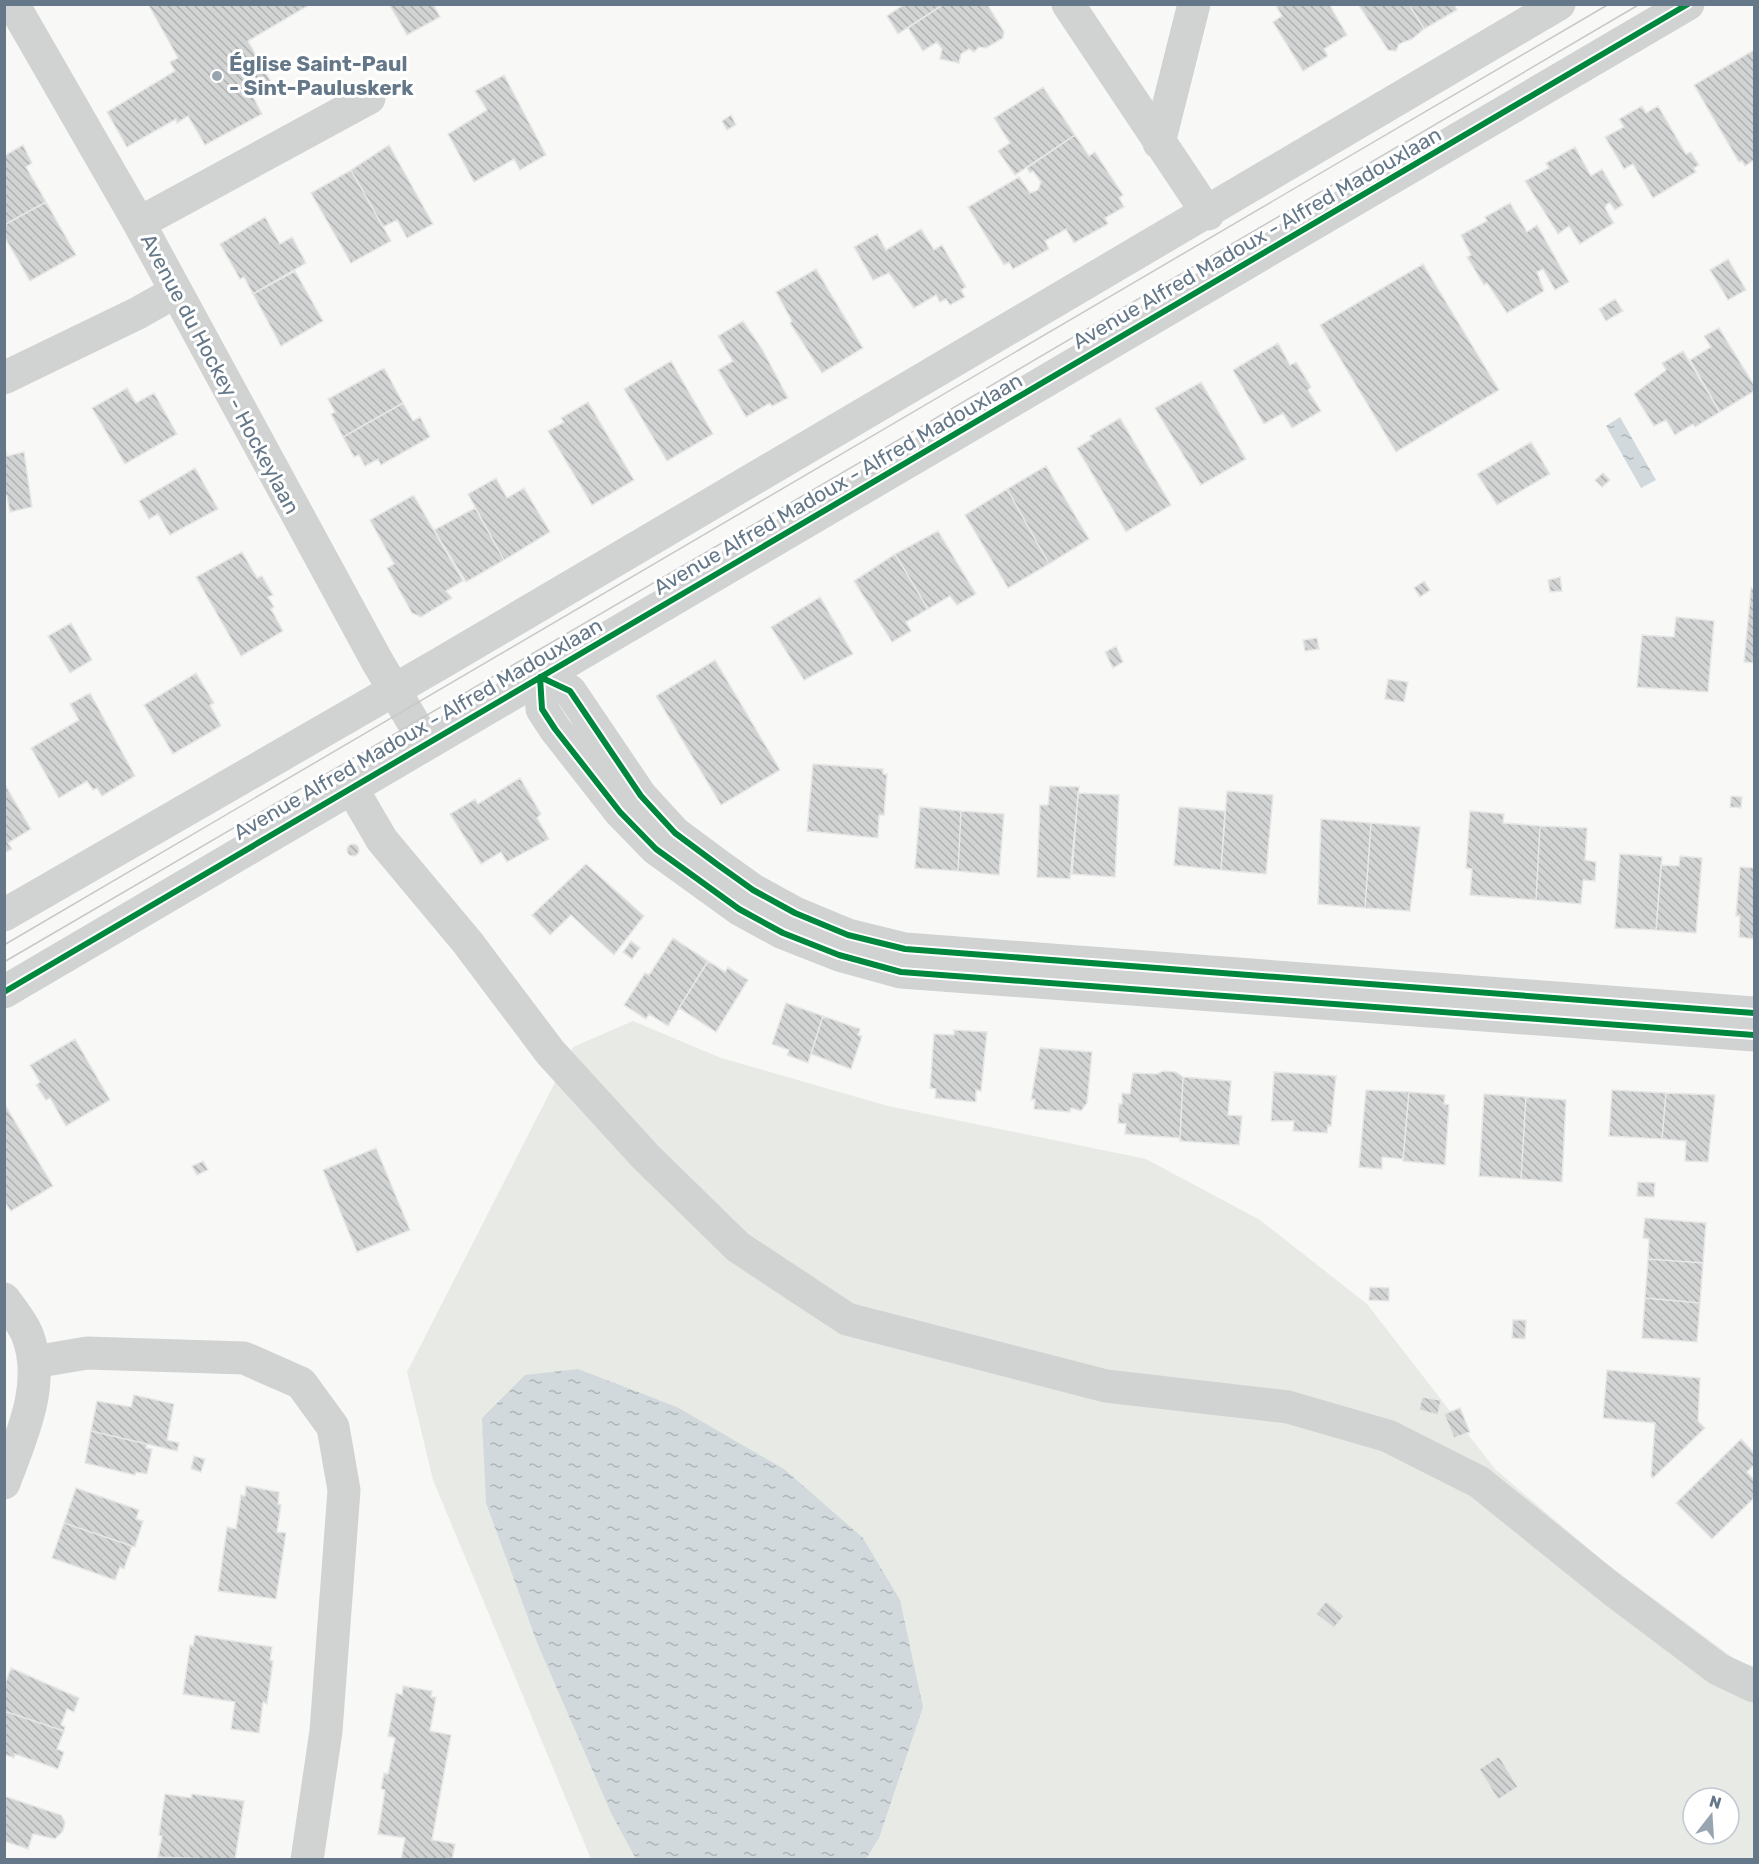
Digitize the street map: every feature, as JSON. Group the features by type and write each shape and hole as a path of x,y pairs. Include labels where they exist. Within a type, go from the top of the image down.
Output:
{"street":[{"name":"Avenue du Hockey - Hockeylaan","path":"13,4 139,223 394,690 426,744"},
{"path":"1068,4 1208,214"},
{"path":"1159,143 1194,4"},
{"path":"4,915 1208,214 1559,4"},
{"name":"Avenue Alfred Madoux - Alfred Madouxlaan","path":"4,992 1688,4"},
{"path":"139,223 369,98"},
{"path":"4,378 138,313 175,292"},
{"path":"1755,1013 905,949 848,935 795,913 753,890 675,833 641,796 570,691 540,677 542,709 555,729 620,812 656,849 739,909 783,933 838,955 901,972 1755,1035"},
{"path":"351,787 382,840 468,943 550,1052 645,1156 738,1247 847,1319 1106,1386 1288,1407 1388,1436 1479,1482 1718,1670 1755,1686"},
{"path":"4,1299 27,1334 34,1362 29,1415 4,1483"},
{"path":"34,1362 87,1353 244,1358 301,1383 333,1427 344,1490 326,1731 307,1860"}],"shaded area":[{"path":"633,1021 721,1058 888,1106 1146,1159 1260,1220 1367,1304 1495,1469 1603,1561 1736,1660 1754,1667 1754,1859 591,1859 433,1480 407,1372 573,1047"}],"water":[{"path":"1620,417 1656,480 1641,488 1606,426"},
{"path":"578,1369 677,1407 784,1469 863,1538 900,1600 923,1707 879,1838 866,1859 636,1859 612,1815 538,1645 486,1503 482,1418 525,1375"}],"building":[{"name":"Église Saint-Paul - Sint-Pauluskerk","path":"148,4 311,4 248,41 271,82 251,93 262,114 205,145 188,116 177,123 176,119 127,147 107,112 175,71 170,62 178,58"},
{"path":"389,4 433,4 440,17 407,35"},
{"path":"905,4 944,4 898,34 887,16"},
{"path":"944,4 987,4 1004,32 1003,38 986,48 979,47 974,52 969,49 961,54 959,63 940,59 942,49 937,42 923,51 908,28"},
{"path":"1275,4 1329,4 1347,35 1324,49 1328,56 1303,71 1273,22 1282,16"},
{"path":"1358,4 1409,4 1424,29 1412,39 1399,44 1396,51 1388,50"},
{"path":"1409,4 1454,4 1457,10 1424,29"},
{"path":"1754,50 1754,160 1745,166 1742,161 1739,162 1694,85"},
{"path":"504,75 546,155 520,170 514,159 474,182 448,134 487,110 475,91"},
{"path":"1043,87 1075,135 1015,175 998,151 1010,143 994,118"},
{"path":"1642,106 1646,113 1658,106 1686,154 1691,152 1699,165 1694,168 1696,172 1653,198 1633,164 1624,169 1605,137 1624,127 1619,119"},
{"path":"731,115 736,125 727,130 722,121"},
{"path":"1075,135 1089,156 1095,152 1123,195 1119,198 1124,207 1105,218 1108,224 1074,243 1066,229 1045,241 1049,249 1013,269 1009,262 1004,265 968,207 1019,177 1030,193 1038,190 1041,182 1033,171 1030,173 1027,168"},
{"path":"23,145 32,163 26,167 46,202 4,225 4,156"},
{"path":"389,145 433,224 407,238 397,220 383,227 351,170"},
{"path":"1575,147 1591,176 1602,169 1623,205 1615,210 1610,203 1607,204 1605,208 1614,223 1580,244 1569,226 1558,234 1525,181 1549,168 1546,163"},
{"path":"351,170 391,241 351,263 311,193"},
{"path":"46,202 76,255 30,281 4,236 4,225"},
{"path":"1510,203 1527,232 1537,225 1569,282 1555,290 1543,269 1537,272 1544,291 1507,313 1487,283 1484,285 1467,257 1471,255 1461,235 1487,221 1485,217"},
{"path":"265,217 280,244 292,237 306,263 253,294 244,277 240,279 220,244"},
{"path":"921,229 934,250 942,245 966,287 961,290 965,297 950,305 946,299 940,302 936,295 914,308 889,273 873,280 854,247 877,234 886,250"},
{"path":"1728,259 1746,290 1728,300 1710,270"},
{"path":"1423,264 1499,390 1396,452 1320,325"},
{"path":"816,269 863,348 822,373 790,323 792,321 776,292"},
{"path":"295,271 323,321 281,346 253,294"},
{"path":"1615,299 1623,311 1606,321 1599,309"},
{"path":"743,321 762,349 788,398 772,406 770,403 746,417 718,370 733,361 718,336"},
{"path":"1719,328 1754,385 1754,391 1720,412 1690,360 1711,347 1704,336"},
{"path":"1278,343 1290,365 1296,362 1311,387 1308,390 1321,411 1292,428 1283,413 1264,424 1233,370"},
{"path":"1683,351 1720,412 1695,427 1693,424 1675,435 1666,420 1654,426 1634,394 1666,370 1662,363"},
{"path":"671,361 713,434 667,461 624,389"},
{"path":"384,368 403,403 343,437 331,414 335,412 328,399"},
{"path":"1201,382 1246,459 1201,485 1155,408"},
{"path":"127,388 136,403 154,393 177,434 125,464 92,408"},
{"path":"588,402 634,480 592,505 548,431 564,422 561,418"},
{"path":"403,403 413,421 420,417 430,437 381,465 378,459 365,466 359,455 354,457 343,437"},
{"path":"1120,418 1171,505 1126,532 1077,448 1092,439 1090,436"},
{"path":"1531,442 1550,474 1497,505 1477,474"},
{"path":"4,445 7,456 24,452 32,507 10,512 7,496 4,496"},
{"path":"1046,466 1089,539 1049,564 1007,489"},
{"path":"195,468 218,509 170,535 158,514 149,519 139,501"},
{"path":"1603,473 1610,480 1602,487 1595,480"},
{"path":"496,478 507,498 524,488 550,532 504,560 468,494"},
{"path":"1007,489 1049,564 1008,588 965,515"},
{"path":"412,496 463,581 446,591 452,598 421,617 412,613 387,568 394,564 370,520"},
{"path":"475,508 504,560 466,582 434,530"},
{"path":"938,531 976,594 957,605 950,596 928,609 895,554"},
{"path":"242,552 257,578 262,576 273,595 268,597 274,607 271,609 283,631 241,656 196,577"},
{"path":"895,554 928,609 906,622 911,631 892,642 854,581"},
{"path":"1560,577 1562,591 1550,592 1548,580"},
{"path":"1424,581 1430,590 1420,597 1414,588"},
{"path":"1751,588 1754,589 1754,663 1744,662"},
{"path":"820,597 853,654 804,680 771,627"},
{"path":"1676,617 1714,621 1708,692 1637,687 1642,635 1674,637"},
{"path":"71,623 92,660 70,673 48,636"},
{"path":"1317,638 1319,649 1305,651 1303,640"},
{"path":"1116,646 1123,662 1113,668 1105,652"},
{"path":"715,660 780,770 721,805 656,696"},
{"path":"196,673 214,703 210,705 221,726 173,754 144,705"},
{"path":"1388,679 1408,682 1404,702 1385,699"},
{"path":"90,693 135,776 102,796 97,788 93,790 87,781 59,798 31,748 79,720 70,704"},
{"path":"813,764 883,769 883,774 887,774 884,815 879,815 878,838 807,831"},
{"path":"520,778 541,814 537,818 549,839 507,862 501,852 481,864 450,814 475,799 478,804"},
{"path":"4,783 31,829 8,843 12,849 4,853"},
{"path":"1050,786 1079,787 1070,879 1037,877 1040,805 1048,805"},
{"path":"1227,791 1273,795 1266,874 1221,870"},
{"path":"1078,793 1119,795 1115,877 1072,874"},
{"path":"1731,796 1742,797 1741,808 1730,807"},
{"path":"920,807 961,811 958,871 915,868"},
{"path":"1179,807 1225,811 1221,870 1174,865"},
{"path":"961,811 1004,814 999,875 958,871"},
{"path":"1470,811 1504,814 1503,823 1540,826 1536,900 1470,895 1472,869 1466,868"},
{"path":"1321,819 1371,823 1365,908 1318,904"},
{"path":"1371,823 1420,827 1410,911 1365,908"},
{"path":"1540,826 1587,828 1585,860 1596,862 1595,881 1583,880 1581,904 1536,900"},
{"path":"355,844 359,850 355,856 351,856 347,848"},
{"path":"1620,854 1662,857 1656,930 1615,928"},
{"path":"1680,856 1702,858 1696,933 1656,930 1661,865 1679,866"},
{"path":"586,864 644,916 614,955 571,915 550,935 532,915"},
{"path":"1740,867 1754,868 1754,939 1739,937 1740,916 1736,916"},
{"path":"673,938 708,961 668,1026 649,1014 646,1019 624,1005 645,973 649,975"},
{"path":"631,941 640,948 632,959 623,952"},
{"path":"708,961 725,972 728,967 748,980 716,1032 679,1008"},
{"path":"786,1003 823,1016 808,1063 787,1055 789,1050 772,1044"},
{"path":"823,1016 860,1029 858,1035 862,1036 851,1069 811,1054"},
{"path":"954,1030 987,1032 981,1091 976,1090 976,1102 935,1098 936,1089 930,1088 934,1034 954,1035"},
{"path":"75,1039 110,1100 66,1126 50,1098 46,1100 36,1085 40,1082 30,1065"},
{"path":"1040,1048 1092,1052 1087,1103 1081,1111 1071,1108 1070,1112 1034,1109 1035,1099 1031,1100"},
{"path":"1163,1071 1176,1072 1183,1077 1180,1138 1125,1134 1126,1124 1118,1123 1119,1104 1122,1104 1122,1093 1130,1094 1133,1073 1157,1074"},
{"path":"1274,1072 1336,1076 1331,1126 1328,1125 1327,1133 1293,1131 1294,1121 1271,1121"},
{"path":"1183,1077 1231,1081 1228,1115 1242,1116 1239,1145 1180,1141"},
{"path":"1366,1090 1409,1092 1403,1159 1382,1157 1382,1169 1359,1167"},
{"path":"1612,1090 1666,1093 1662,1139 1609,1136"},
{"path":"1409,1092 1445,1095 1444,1104 1449,1105 1445,1165 1403,1161"},
{"path":"1666,1093 1715,1095 1708,1162 1685,1161 1686,1141 1662,1139"},
{"path":"1484,1094 1526,1097 1521,1179 1479,1176"},
{"path":"1526,1097 1566,1100 1562,1182 1521,1179"},
{"path":"4,1103 53,1186 11,1211 4,1201"},
{"path":"376,1148 410,1230 357,1252 323,1170"},
{"path":"203,1161 208,1170 197,1175 192,1166"},
{"path":"1638,1182 1655,1183 1654,1197 1637,1196"},
{"path":"1645,1218 1706,1223 1703,1263 1648,1259 1649,1239 1643,1238"},
{"path":"1648,1259 1703,1263 1700,1303 1645,1298"},
{"path":"1370,1287 1389,1288 1389,1301 1369,1300"},
{"path":"1645,1298 1700,1303 1697,1342 1642,1338"},
{"path":"1513,1320 1526,1320 1525,1339 1512,1338"},
{"path":"1607,1370 1700,1378 1698,1421 1705,1428 1653,1478 1651,1476 1655,1423 1603,1418"},
{"path":"134,1395 174,1404 167,1440 179,1443 177,1451 91,1431 97,1401 131,1407"},
{"path":"1422,1397 1441,1400 1438,1415 1419,1410"},
{"path":"1460,1408 1470,1432 1454,1438 1444,1414"},
{"path":"91,1431 147,1444 146,1448 152,1449 147,1474 136,1472 135,1475 85,1463"},
{"path":"1741,1439 1754,1453 1754,1465 1747,1472 1754,1480 1754,1498 1712,1539 1676,1503"},
{"path":"194,1456 205,1459 201,1472 191,1469"},
{"path":"246,1486 279,1492 278,1504 281,1505 277,1532 286,1533 276,1599 218,1591 227,1527 236,1529 241,1495 245,1496"},
{"path":"76,1488 139,1510 136,1519 143,1521 135,1547 64,1523"},
{"path":"64,1523 132,1546 124,1569 120,1567 115,1580 52,1558"},
{"path":"1326,1601 1344,1616 1334,1628 1316,1614"},
{"path":"195,1635 272,1647 270,1660 273,1661 267,1704 263,1702 259,1733 231,1729 235,1702 183,1694 190,1645 193,1646"},
{"path":"11,1668 79,1698 74,1712 67,1709 61,1725 65,1727 64,1731 4,1711 4,1687"},
{"path":"403,1686 432,1691 431,1697 436,1697 430,1731 451,1735 432,1840 455,1844 452,1860 401,1860 405,1838 378,1834 385,1790 381,1789 384,1773 388,1774 395,1738 388,1736 396,1693 402,1695"},
{"path":"4,1711 64,1731 57,1749 64,1752 58,1769 15,1754 14,1758 4,1754"},
{"path":"1499,1756 1518,1787 1498,1800 1479,1769"},
{"path":"165,1794 191,1798 192,1794 244,1801 235,1860 158,1857"},
{"path":"4,1796 61,1815 65,1822 63,1831 55,1839 33,1834 28,1849 4,1841"}],"tram line":[{"path":"4,945 1609,4"},
{"path":"4,962 1640,4"}],"cycle path":[{"path":"4,992 1688,4"},
{"path":"1754,1013 905,949 848,935 795,913 753,890 675,833 641,796 570,691 540,677 542,709 555,729 620,812 656,849 739,909 783,933 839,955 901,972 1754,1035"}],"place":[{"name":"Église Saint-Paul - Sint-Pauluskerk","path":"217,76"}]}
